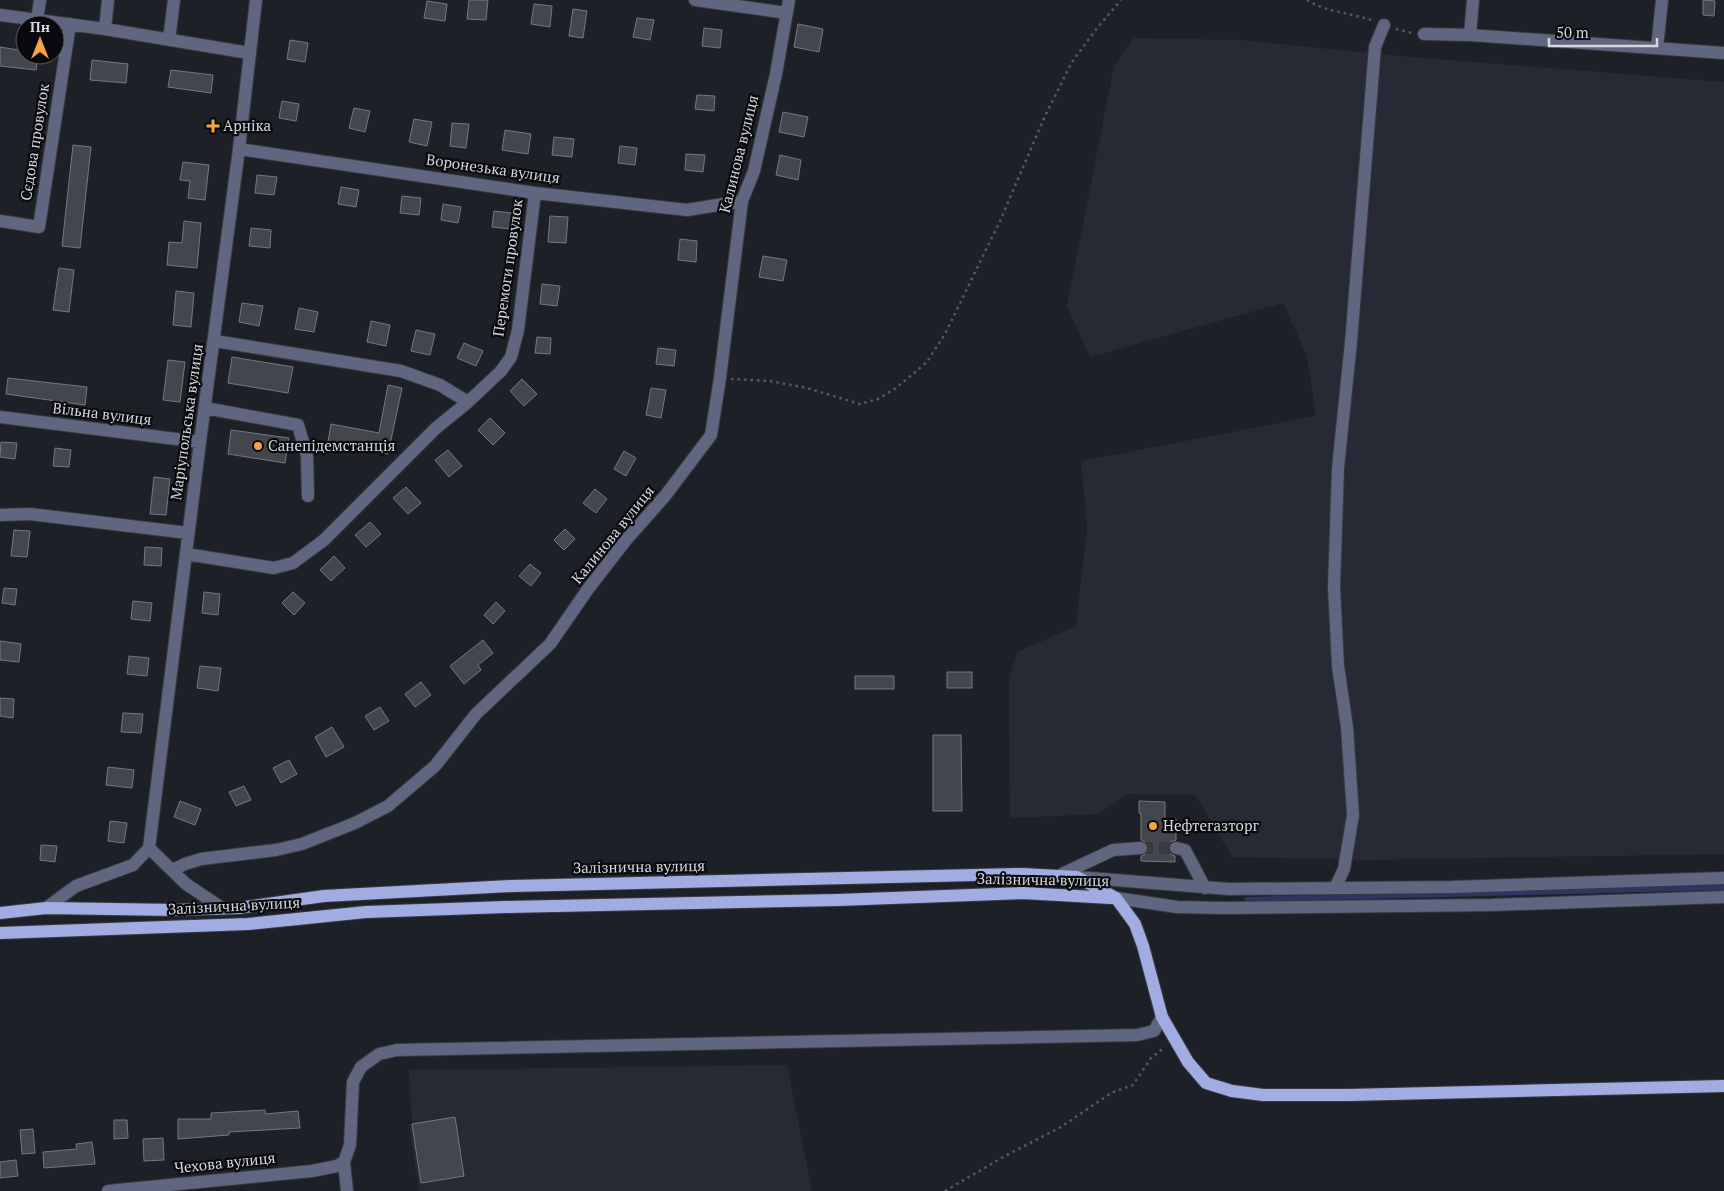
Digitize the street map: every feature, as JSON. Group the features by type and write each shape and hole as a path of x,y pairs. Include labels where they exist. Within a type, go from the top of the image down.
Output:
{"main road":[{"name":"Залізнична вулиця","path":"0,913 46,908 238,908 324,896 512,886 1013,874 1077,877 1116,898"},
{"name":"Залізнична вулиця","path":"0,933 248,924 366,912 505,906 838,900 1023,892 1116,898"},
{"path":"1116,898 1135,924 1143,946 1162,1017 1188,1062 1206,1083 1232,1091 1263,1095 1349,1095 1724,1086"}],"street":[{"path":"38,15 40,0"},
{"path":"105,30 108,0"},
{"path":"169,40 174,0"},
{"name":"Маріупольська вулиця","path":"149,848 188,534 215,341 256,0"},
{"path":"695,0 787,13"},
{"name":"Калинова вулиця","path":"172,870 201,859 276,850 302,844 327,835 388,806 435,766 476,714 550,644 588,589 626,540 665,496 711,435 742,201 754,171 776,74 789,0"},
{"path":"1470,35 1473,0"},
{"path":"1657,48 1662,0"},
{"path":"0,15 15,17"},
{"path":"65,23 249,52"},
{"name":"Сєдова провулок","path":"0,221 39,226 70,24"},
{"path":"1335,888 1344,869 1353,816 1348,727 1338,666 1334,588 1338,468 1352,332 1375,47 1384,25"},
{"path":"1424,34 1470,35 1724,53"},
{"name":"Воронезька вулиця","path":"239,149 535,192 687,210 742,201"},
{"name":"Перемоги провулок","path":"186,554 274,568 293,563 324,540 436,428 468,402 501,371 511,357 518,330 535,192"},
{"path":"215,341 401,371 440,385 468,402"},
{"path":"205,408 298,425 307,456 308,496"},
{"name":"Вільна вулиця","path":"0,417 200,442"},
{"path":"0,515 30,514 188,534"},
{"path":"46,908 76,886 133,865 149,848 186,884 222,908"},
{"path":"1059,876 1113,850 1141,848"},
{"path":"1176,848 1185,850 1205,888"},
{"path":"1077,877 1229,889 1462,886 1724,878"},
{"path":"1116,898 1177,907 1223,908 1492,905 1724,897"},
{"path":"347,1191 344,1162 350,1144 353,1082 361,1066 380,1054 397,1050 1137,1035 1154,1031 1162,1017"},
{"name":"Чехова вулиця","path":"108,1191 312,1171 337,1166 344,1162"}],"path":[{"path":"720,378 770,381 806,388 860,404 884,396 927,362 945,334 996,229 1045,116 1072,62 1121,0"},
{"path":"1307,0 1318,8 1360,16 1404,32 1424,34"},
{"path":"945,1191 1004,1156 1061,1127 1110,1093 1133,1085 1151,1058 1174,1040"}],"shaded area":[{"path":"1134,38 1240,40 1399,56 1724,82 1724,854 1365,860 1232,857 1195,795 1128,794 1098,814 1010,818 1009,679 1017,652 1076,626 1087,528 1081,461 1316,416 1307,356 1283,303 1090,357 1067,306 1114,66"},
{"path":"1724,885 1724,890 1245,902 1245,897"},
{"path":"787,1065 812,1191 419,1191 409,1125 412,1124 409,1070"}],"building":[{"path":"469,0 488,0 486,20 467,19"},
{"path":"1703,0 1715,1 1714,16 1703,15"},
{"path":"427,1 447,4 445,21 424,18"},
{"path":"534,4 552,6 550,27 531,24"},
{"path":"573,9 587,11 583,38 569,36"},
{"path":"637,18 654,20 650,40 633,37"},
{"path":"798,24 823,29 819,52 794,47"},
{"path":"704,28 722,30 720,48 702,46"},
{"path":"290,40 308,43 305,62 287,59"},
{"path":"0,47 15,49 15,65 37,65 36,70 0,66"},
{"path":"92,60 128,64 126,83 90,80"},
{"path":"171,70 213,75 211,93 168,87"},
{"path":"697,95 715,96 714,111 695,109"},
{"path":"282,101 299,104 296,121 279,118"},
{"path":"354,108 370,111 365,132 349,128"},
{"path":"783,112 808,117 804,137 779,132"},
{"path":"414,119 432,122 427,146 409,142"},
{"path":"452,123 469,124 466,148 450,146"},
{"path":"505,130 531,134 528,154 502,150"},
{"path":"554,137 574,139 572,157 552,155"},
{"path":"73,145 91,147 80,248 62,246"},
{"path":"620,146 637,148 635,165 618,163"},
{"path":"686,154 705,155 703,172 685,170"},
{"path":"780,155 801,160 798,180 776,175"},
{"path":"183,162 209,165 205,200 188,198 190,181 180,180"},
{"path":"257,175 277,177 274,195 255,193"},
{"path":"341,187 359,190 356,207 338,204"},
{"path":"402,196 421,198 419,215 400,213"},
{"path":"443,204 461,207 458,223 441,220"},
{"path":"494,211 512,213 510,229 492,227"},
{"path":"550,216 568,217 566,243 548,242"},
{"path":"184,221 201,223 197,268 167,265 169,242 182,243"},
{"path":"251,228 271,230 270,248 249,246"},
{"path":"680,239 697,241 696,262 678,260"},
{"path":"763,256 787,260 783,281 759,277"},
{"path":"59,268 74,270 69,312 53,310"},
{"path":"542,284 560,286 557,306 540,304"},
{"path":"176,291 194,293 191,327 173,325"},
{"path":"242,303 263,306 259,326 239,322"},
{"path":"299,308 318,312 314,332 295,329"},
{"path":"371,321 390,325 386,346 367,342"},
{"path":"416,330 435,334 430,355 411,351"},
{"path":"537,337 551,338 550,354 535,353"},
{"path":"464,343 483,351 476,366 457,358"},
{"path":"658,348 676,350 674,366 656,364"},
{"path":"232,357 293,367 288,393 228,383"},
{"path":"168,360 185,362 180,402 163,400"},
{"path":"8,378 87,387 85,405 6,394"},
{"path":"522,379 537,394 524,406 510,391"},
{"path":"388,385 402,388 388,454 328,442 331,424 379,433"},
{"path":"651,388 666,390 661,418 646,415"},
{"path":"490,418 505,433 493,445 478,430"},
{"name":"Санепідемстанція","path":"231,430 289,438 285,463 228,454"},
{"path":"1,442 17,443 15,459 0,457"},
{"path":"55,448 71,450 69,467 53,466"},
{"path":"448,450 462,466 449,477 435,460"},
{"path":"624,451 636,458 626,476 614,469"},
{"path":"154,477 170,479 166,515 150,514"},
{"path":"406,487 421,503 408,514 393,498"},
{"path":"595,489 607,499 596,513 583,503"},
{"path":"370,522 381,534 366,547 355,535"},
{"path":"565,529 575,539 564,550 554,540"},
{"path":"14,530 30,531 27,557 11,556"},
{"path":"145,547 162,548 161,566 144,565"},
{"path":"334,556 345,568 331,581 320,570"},
{"path":"530,564 541,573 531,586 519,576"},
{"path":"4,588 17,589 15,605 2,603"},
{"path":"204,592 220,594 218,615 202,613"},
{"path":"293,592 305,603 294,615 282,603"},
{"path":"133,601 152,603 150,621 131,619"},
{"path":"496,602 505,611 493,624 484,615"},
{"path":"483,640 493,653 478,665 481,670 464,684 450,666"},
{"path":"0,641 21,644 19,662 0,660"},
{"path":"129,656 149,658 147,676 127,674"},
{"path":"200,666 221,668 218,691 197,688"},
{"path":"947,672 972,672 972,688 947,688"},
{"path":"855,676 894,676 894,689 855,689"},
{"path":"421,682 431,695 415,707 405,694"},
{"path":"0,698 14,699 13,718 0,716"},
{"path":"380,707 389,721 374,730 365,716"},
{"path":"123,713 143,714 141,733 121,732"},
{"path":"332,727 344,747 326,757 315,737"},
{"path":"933,735 961,735 962,811 933,811"},
{"path":"289,760 297,774 281,783 273,768"},
{"path":"108,767 134,770 132,788 106,785"},
{"path":"244,786 251,800 236,806 229,792"},
{"path":"180,801 201,809 195,825 174,817"},
{"path":"1139,801 1165,802 1165,819 1176,819 1176,840 1170,842 1168,847 1170,854 1175,856 1175,862 1141,861 1141,856 1146,854 1149,848 1147,843 1141,840"},
{"path":"110,821 127,823 124,843 108,841"},
{"path":"41,845 57,846 55,862 40,860"},
{"path":"265,1110 265,1114 298,1111 300,1128 229,1132 229,1135 178,1139 178,1119 211,1119 211,1113"},
{"path":"455,1117 464,1176 421,1183 412,1124"},
{"path":"114,1120 127,1120 128,1138 114,1139"},
{"path":"33,1129 35,1153 22,1154 20,1130"},
{"path":"163,1138 164,1160 144,1161 143,1139"},
{"path":"92,1142 95,1164 44,1168 43,1152 77,1149 76,1144"},
{"path":"16,1160 18,1176 0,1178 0,1162"}],"tunnel":[{"path":"1141,848 1176,848"}],"place":[{"name":"Арніка","path":"213,126"},
{"name":"Санепідемстанція","path":"258,446"},
{"name":"Нефтегазторг","path":"1153,826"}]}
